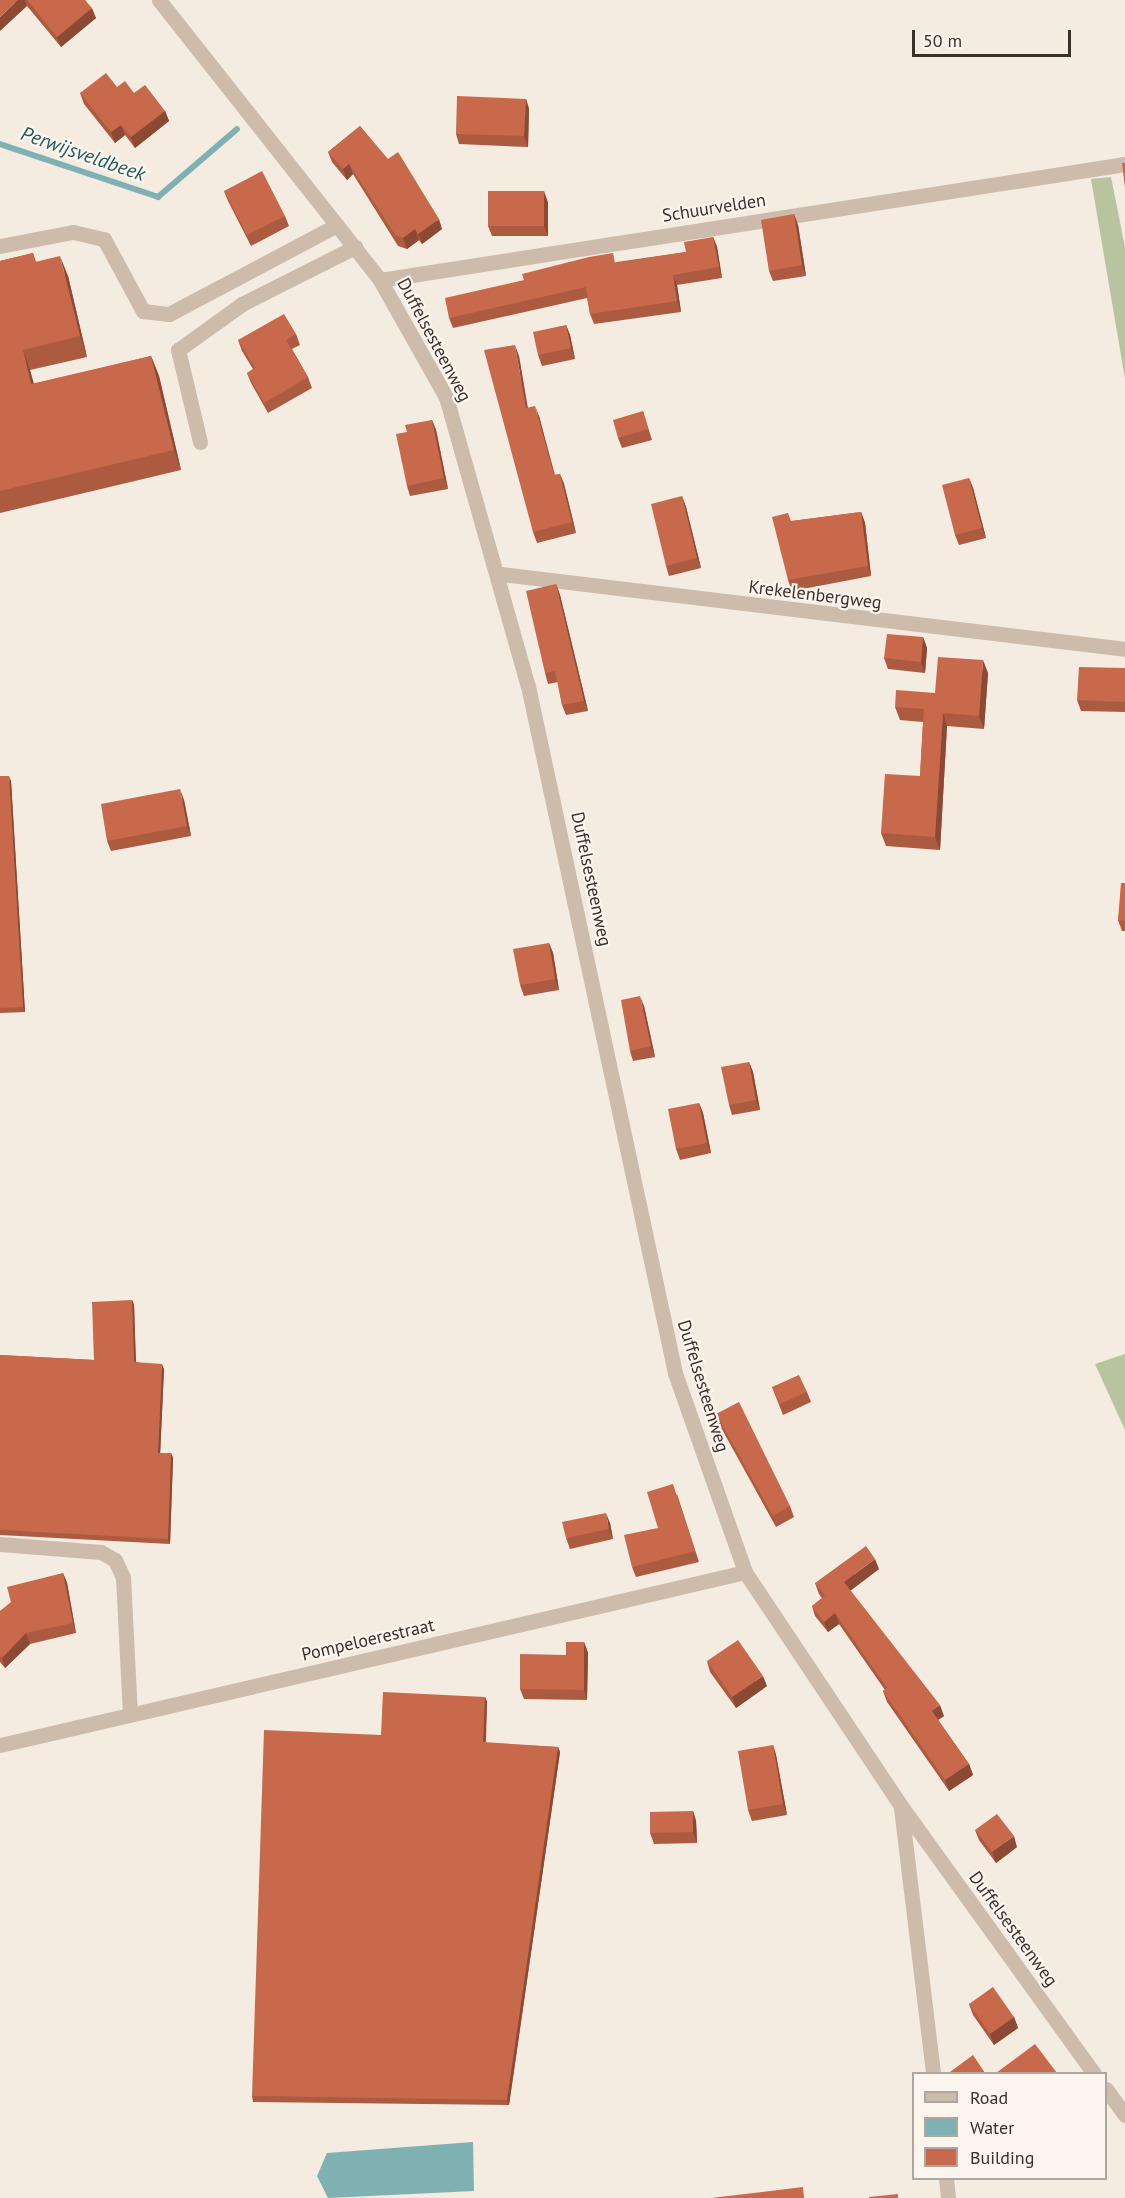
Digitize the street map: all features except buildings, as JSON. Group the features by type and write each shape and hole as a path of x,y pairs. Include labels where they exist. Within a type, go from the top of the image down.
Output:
{"street":[{"name":"Duffelsesteenweg","path":"159,0 380,280 446,397 501,574 675,1373 744,1572 901,1806 1093,2072"},
{"name":"Schuurvelden","path":"380,280 1125,164"},
{"path":"0,246 73,232 104,239 143,311 169,314 337,225"},
{"path":"200,442 178,350 242,304 355,247"},
{"name":"Krekelenbergweg","path":"501,574 1125,649"},
{"path":"0,1544 101,1551 115,1560 123,1577 130,1715"},
{"name":"Pompeloerestraat","path":"0,1745 744,1572"},
{"name":"Duffelsesteenweg","path":"901,1806 933,2072"},
{"path":"1107,2090 1125,2115"},
{"path":"946,2180 948,2198"}],"green space":[{"path":"1111,177 1125,247 1125,379 1091,179"},
{"path":"1125,1354 1125,1430 1095,1364"}],"water":[{"path":"473,2142 474,2191 328,2198 317,2176 327,2153"}],"waterway":[{"name":"Perwijsveldbeek","path":"0,144 158,197 237,129"}]}
